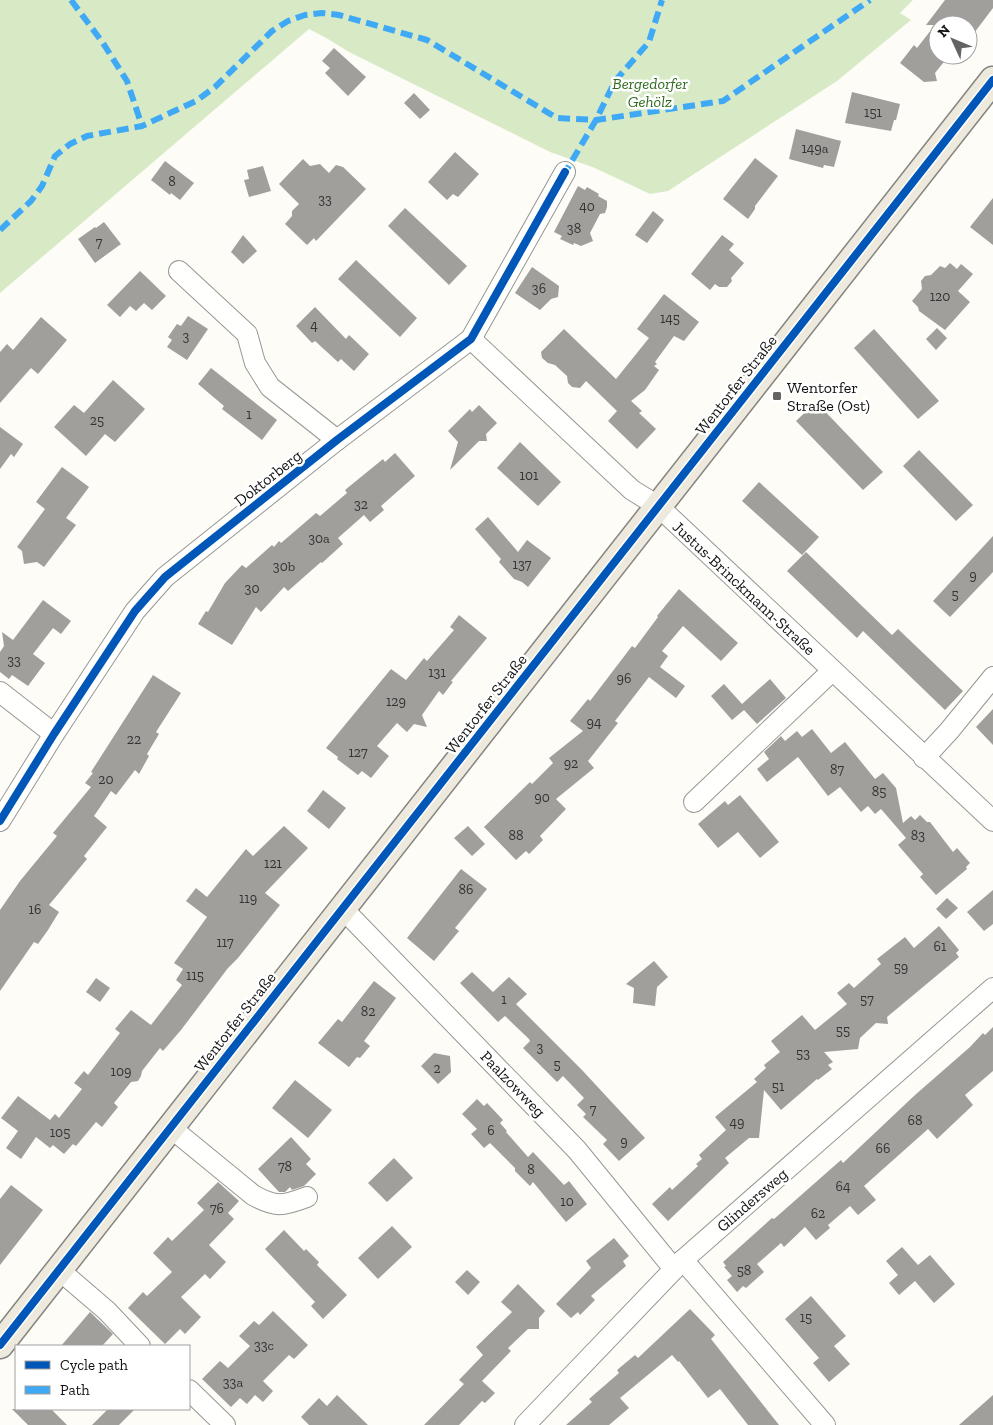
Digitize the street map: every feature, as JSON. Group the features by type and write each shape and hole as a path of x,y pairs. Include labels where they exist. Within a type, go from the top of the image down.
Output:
{"main road":[{"name":"Wentorfer Straße","path":"0,1345 993,80"}],"street":[{"name":"Doktorberg","path":"0,821 54,734 135,612 165,577 337,440 471,339 565,172"},
{"path":"178,271 247,334 255,362 270,387 337,440"},
{"name":"Justus-Brinckmann-Straße","path":"471,339 632,490 658,506 993,821"},
{"path":"694,802 832,671"},
{"path":"924,758 949,731 993,677"},
{"path":"0,692 54,734"},
{"name":"Paalzowweg","path":"342,908 577,1150 678,1265 825,1425"},
{"name":"Glindersweg","path":"525,1425 678,1265 993,988"},
{"path":"170,1127 253,1195 267,1203 287,1205 307,1197"},
{"path":"58,1269 107,1311 139,1345"},
{"path":"190,1391 225,1425"}],"green space":[{"name":"Bergedorfer Gehölz","path":"0,0 913,0 900,13 911,20 837,81 668,191 650,194 595,168 550,152 349,52 309,29 0,293"}],"building":[{"path":"945,0 993,0 993,8 978,28 978,15 934,15"},
{"path":"928,34 928,65 941,65 935,73 937,81 924,82 900,63 914,45 917,48"},
{"path":"334,48 366,77 348,96 325,73 330,68 322,61"},
{"path":"852,92 900,104 891,131 845,123"},
{"path":"414,93 430,110 420,119 404,103"},
{"path":"796,129 841,141 834,167 824,165 823,168 789,159"},
{"path":"455,152 479,174 458,197 453,194 447,200 428,182"},
{"path":"755,158 778,176 755,206 748,219 723,199"},
{"path":"303,159 310,166 320,164 329,173 336,165 343,167 366,189 316,241 314,238 307,245 285,224 292,216 292,211 299,204 279,184"},
{"path":"165,161 194,183 180,200 171,193 170,195 151,180"},
{"path":"263,166 271,191 249,197 244,180 249,179 247,170"},
{"path":"578,186 585,190 587,187 607,201 605,213 600,214 590,233 593,241 581,246 574,243 573,245 560,239 562,236 554,232"},
{"path":"993,198 993,245 970,227"},
{"path":"405,208 467,266 449,285 388,226"},
{"path":"653,211 664,220 647,243 635,235"},
{"path":"104,222 121,244 95,263 78,239"},
{"path":"243,235 257,251 243,264 231,252"},
{"path":"722,235 734,244 729,250 744,263 731,278 732,281 727,287 719,287 715,284 710,290 691,274"},
{"path":"356,260 417,318 400,337 338,279"},
{"path":"950,263 957,269 961,264 973,274 958,291 970,302 945,330 919,311 912,301 922,289 921,281 925,276 931,275 940,266 945,268"},
{"path":"532,267 559,286 558,297 551,299 540,310 515,293"},
{"path":"140,271 166,296 152,310 144,303 136,311 130,306 120,317 107,305"},
{"path":"664,294 699,322 684,341 674,336 655,362 657,364 654,366 659,370 645,390 631,401 642,411 639,413 656,429 637,449 608,421 617,411 586,381 580,388 572,387 568,383 567,376 555,365 548,363 542,358 541,352 564,329 616,379 649,338 637,329"},
{"path":"315,307 346,339 349,335 369,354 354,371 341,359 338,362 315,341 312,343 296,326"},
{"path":"188,316 208,329 187,360 167,347 172,340 168,337 177,324 181,326"},
{"path":"41,317 67,340 38,374 31,368 0,403 0,352 7,344 13,350"},
{"path":"937,328 947,338 936,350 926,339"},
{"path":"874,329 939,401 918,419 854,348"},
{"path":"211,368 277,420 262,440 222,409 224,406 198,384"},
{"path":"113,380 145,409 115,442 105,434 86,456 54,427 74,405 84,413"},
{"path":"816,402 883,472 863,490 796,421"},
{"path":"479,405 497,423 486,434 487,441 479,441 450,470 458,442 448,431 470,409 472,412"},
{"path":"0,427 23,444 14,457 11,454 0,469"},
{"path":"520,442 561,482 538,506 497,468"},
{"path":"919,450 973,505 956,521 903,466"},
{"path":"395,453 415,476 381,506 384,510 370,522 364,515 338,538 343,544 322,563 288,591 284,587 261,612 256,607 232,645 198,624 206,611 208,612 225,583 242,565 246,568 272,545 274,547 279,541 281,543 316,513 320,516 347,493 345,490 383,459 385,462"},
{"path":"62,467 89,487 66,518 76,525 44,567 37,562 24,564 22,551 17,547 45,509 36,502"},
{"path":"759,482 819,537 802,555 742,501"},
{"path":"488,517 518,552 527,540 551,558 528,587 514,579 499,562 501,559 475,529"},
{"path":"993,536 993,572 950,617 933,601"},
{"path":"806,552 892,635 898,629 963,691 945,710 863,631 857,638 787,571"},
{"path":"679,589 738,643 721,661 683,626 662,651 668,656 660,667 685,686 676,698 649,677 615,721 618,723 588,761 594,768 556,799 566,809 540,836 543,840 529,854 526,851 516,860 484,827 530,782 532,784 553,763 549,758 583,731 570,721 588,699 590,701 632,646 635,648"},
{"path":"43,600 71,621 61,634 53,628 33,654 45,663 28,686 12,675 9,679 0,672 0,652 4,646 2,632 13,640"},
{"path":"459,615 487,638 451,681 453,682 443,695 439,691 422,715 427,727 414,724 407,732 397,723 377,746 389,756 371,778 362,771 358,775 326,748 391,669 406,680 424,658 427,661 454,630 450,627"},
{"path":"153,675 181,693 156,732 159,734 147,754 149,756 139,774 135,770 116,795 111,791 94,816 107,827 84,856 87,859 49,905 59,912 48,930 38,944 34,942 0,991 0,910 20,881 57,836 53,833 91,787 85,783 93,773 91,772"},
{"path":"770,679 786,698 757,724 744,710 732,720 711,696 724,684 742,704"},
{"path":"993,709 993,745 976,727"},
{"path":"812,729 831,753 845,742 875,779 883,773 896,788 903,823 911,816 915,820 920,815 927,822 930,822 953,852 957,848 970,863 966,867 967,869 936,895 920,877 923,874 898,845 906,838 881,809 875,814 868,806 861,812 840,787 828,796 798,757 767,782 757,769 769,759 764,752 781,736 785,741 797,731 802,737"},
{"path":"323,790 346,808 329,829 307,811"},
{"path":"740,795 779,842 760,858 738,832 718,848 698,824 725,801 728,805"},
{"path":"284,826 308,848 265,893 280,905 228,968 181,1030 163,1051 160,1048 142,1071 138,1081 131,1082 114,1103 118,1107 102,1127 96,1122 76,1146 73,1144 64,1154 53,1145 50,1148 36,1137 21,1159 6,1148 18,1131 1,1118 18,1096 50,1120 55,1114 59,1118 82,1089 74,1083 84,1071 88,1075 120,1033 115,1029 131,1010 151,1025 182,985 176,980 183,969 174,963 207,917 186,901 196,888 207,897 246,849 253,856"},
{"path":"468,826 485,844 472,856 454,838"},
{"path":"461,869 487,889 455,928 459,931 434,961 407,938"},
{"path":"993,890 993,924 984,931 967,912"},
{"path":"947,898 958,908 946,919 936,909"},
{"path":"939,926 959,950 956,953 959,957 887,1017 888,1024 876,1023 860,1038 858,1049 824,1052 833,1062 828,1065 832,1069 817,1079 781,1110 764,1090 759,1138 749,1138 725,1158 729,1163 668,1221 652,1204 670,1187 672,1190 698,1166 696,1164 702,1159 699,1155 726,1130 715,1117 757,1082 754,1079 766,1068 764,1065 780,1052 771,1041 802,1015 815,1030 847,1004 837,993 849,983 854,988 881,964 877,959 905,937 914,948"},
{"path":"654,961 668,977 657,987 655,1006 633,1003 634,988 626,984"},
{"path":"472,972 493,992 509,977 527,994 516,1004 582,1070 645,1138 619,1161 603,1144 607,1140 583,1117 586,1114 577,1105 584,1098 563,1076 557,1082 523,1048 530,1041 529,1039 505,1016 498,1022 460,983"},
{"path":"96,978 110,988 100,1002 86,992"},
{"path":"374,981 396,998 364,1041 370,1046 349,1067 318,1043 338,1019 342,1022"},
{"path":"993,1027 993,1071 965,1095 973,1105 937,1139 928,1129 864,1186 876,1200 858,1215 850,1206 828,1225 830,1228 816,1240 805,1227 784,1247 781,1243 757,1264 764,1272 746,1288 743,1286 737,1292 727,1280 732,1276 724,1267 726,1266 723,1262 841,1160 843,1163 983,1033 985,1035"},
{"path":"434,1053 450,1056 451,1072 438,1084 421,1066"},
{"path":"295,1080 332,1110 308,1138 272,1108"},
{"path":"477,1099 484,1106 487,1103 503,1120 500,1123 506,1132 528,1157 533,1152 564,1185 569,1181 587,1204 566,1222 533,1182 530,1186 490,1143 484,1148 471,1134 477,1129 462,1114"},
{"path":"291,1137 311,1159 306,1164 316,1174 304,1186 292,1190 290,1187 285,1192 279,1192 258,1169"},
{"path":"394,1158 413,1178 387,1202 368,1183"},
{"path":"218,1182 239,1201 228,1213 234,1219 209,1245 226,1262 210,1279 205,1274 181,1297 201,1317 185,1334 180,1329 165,1344 128,1308 143,1292 147,1296 172,1272 153,1253 168,1237 172,1241 204,1210 197,1203"},
{"path":"11,1185 43,1210 0,1265 0,1199"},
{"path":"392,1226 412,1247 378,1279 358,1258"},
{"path":"284,1230 304,1251 306,1249 319,1262 317,1265 347,1295 323,1319 311,1306 315,1302 265,1249"},
{"path":"614,1238 629,1256 623,1261 626,1266 591,1296 595,1300 580,1315 578,1312 571,1318 556,1304 591,1268 586,1261"},
{"path":"902,1247 918,1265 930,1255 955,1284 934,1303 915,1281 899,1295 889,1283 898,1275 886,1261"},
{"path":"467,1270 480,1282 468,1295 455,1282"},
{"path":"518,1284 545,1311 539,1318 539,1329 528,1329 508,1348 511,1351 482,1381 495,1393 485,1403 482,1401 459,1425 424,1425 464,1384 459,1380 483,1355 476,1347 512,1312 501,1302"},
{"path":"811,1296 846,1336 834,1346 850,1364 829,1382 813,1363 819,1358 785,1319"},
{"path":"690,1309 715,1335 711,1339 779,1425 748,1425 720,1389 708,1398 679,1361 672,1355 620,1398 629,1408 609,1425 566,1425 592,1402 589,1399 619,1373 617,1370 635,1355 638,1358"},
{"path":"273,1311 308,1345 294,1359 289,1355 263,1381 273,1391 263,1402 255,1395 247,1404 240,1398 231,1407 202,1379 220,1361 228,1368 250,1346 239,1336 254,1321 259,1325"},
{"path":"90,1312 113,1334 103,1345 62,1345"},
{"path":"337,1395 368,1425 309,1425 301,1417 319,1398 327,1406"},
{"path":"993,1395 993,1425 959,1425"},
{"path":"12,1409 52,1410 67,1425 28,1425"},
{"path":"107,1410 134,1410 119,1425 92,1425"}],"marked path":[{"path":"71,0 103,43 127,81 142,126"},
{"path":"563,176 596,120 615,81 649,42 662,0"},
{"path":"0,230 31,201 42,186 55,156 70,144 87,136 142,126 196,101 215,87 272,31 288,21 305,15 322,13 339,15 427,40 557,118 596,120 723,101 870,0"}],"cycle path":[{"path":"0,1345 993,80"},
{"path":"0,821 54,734 135,611 165,577 337,440 471,339 565,172"}],"place":[{"name":"Wentorfer Straße (Ost)","path":"777,396"}]}
